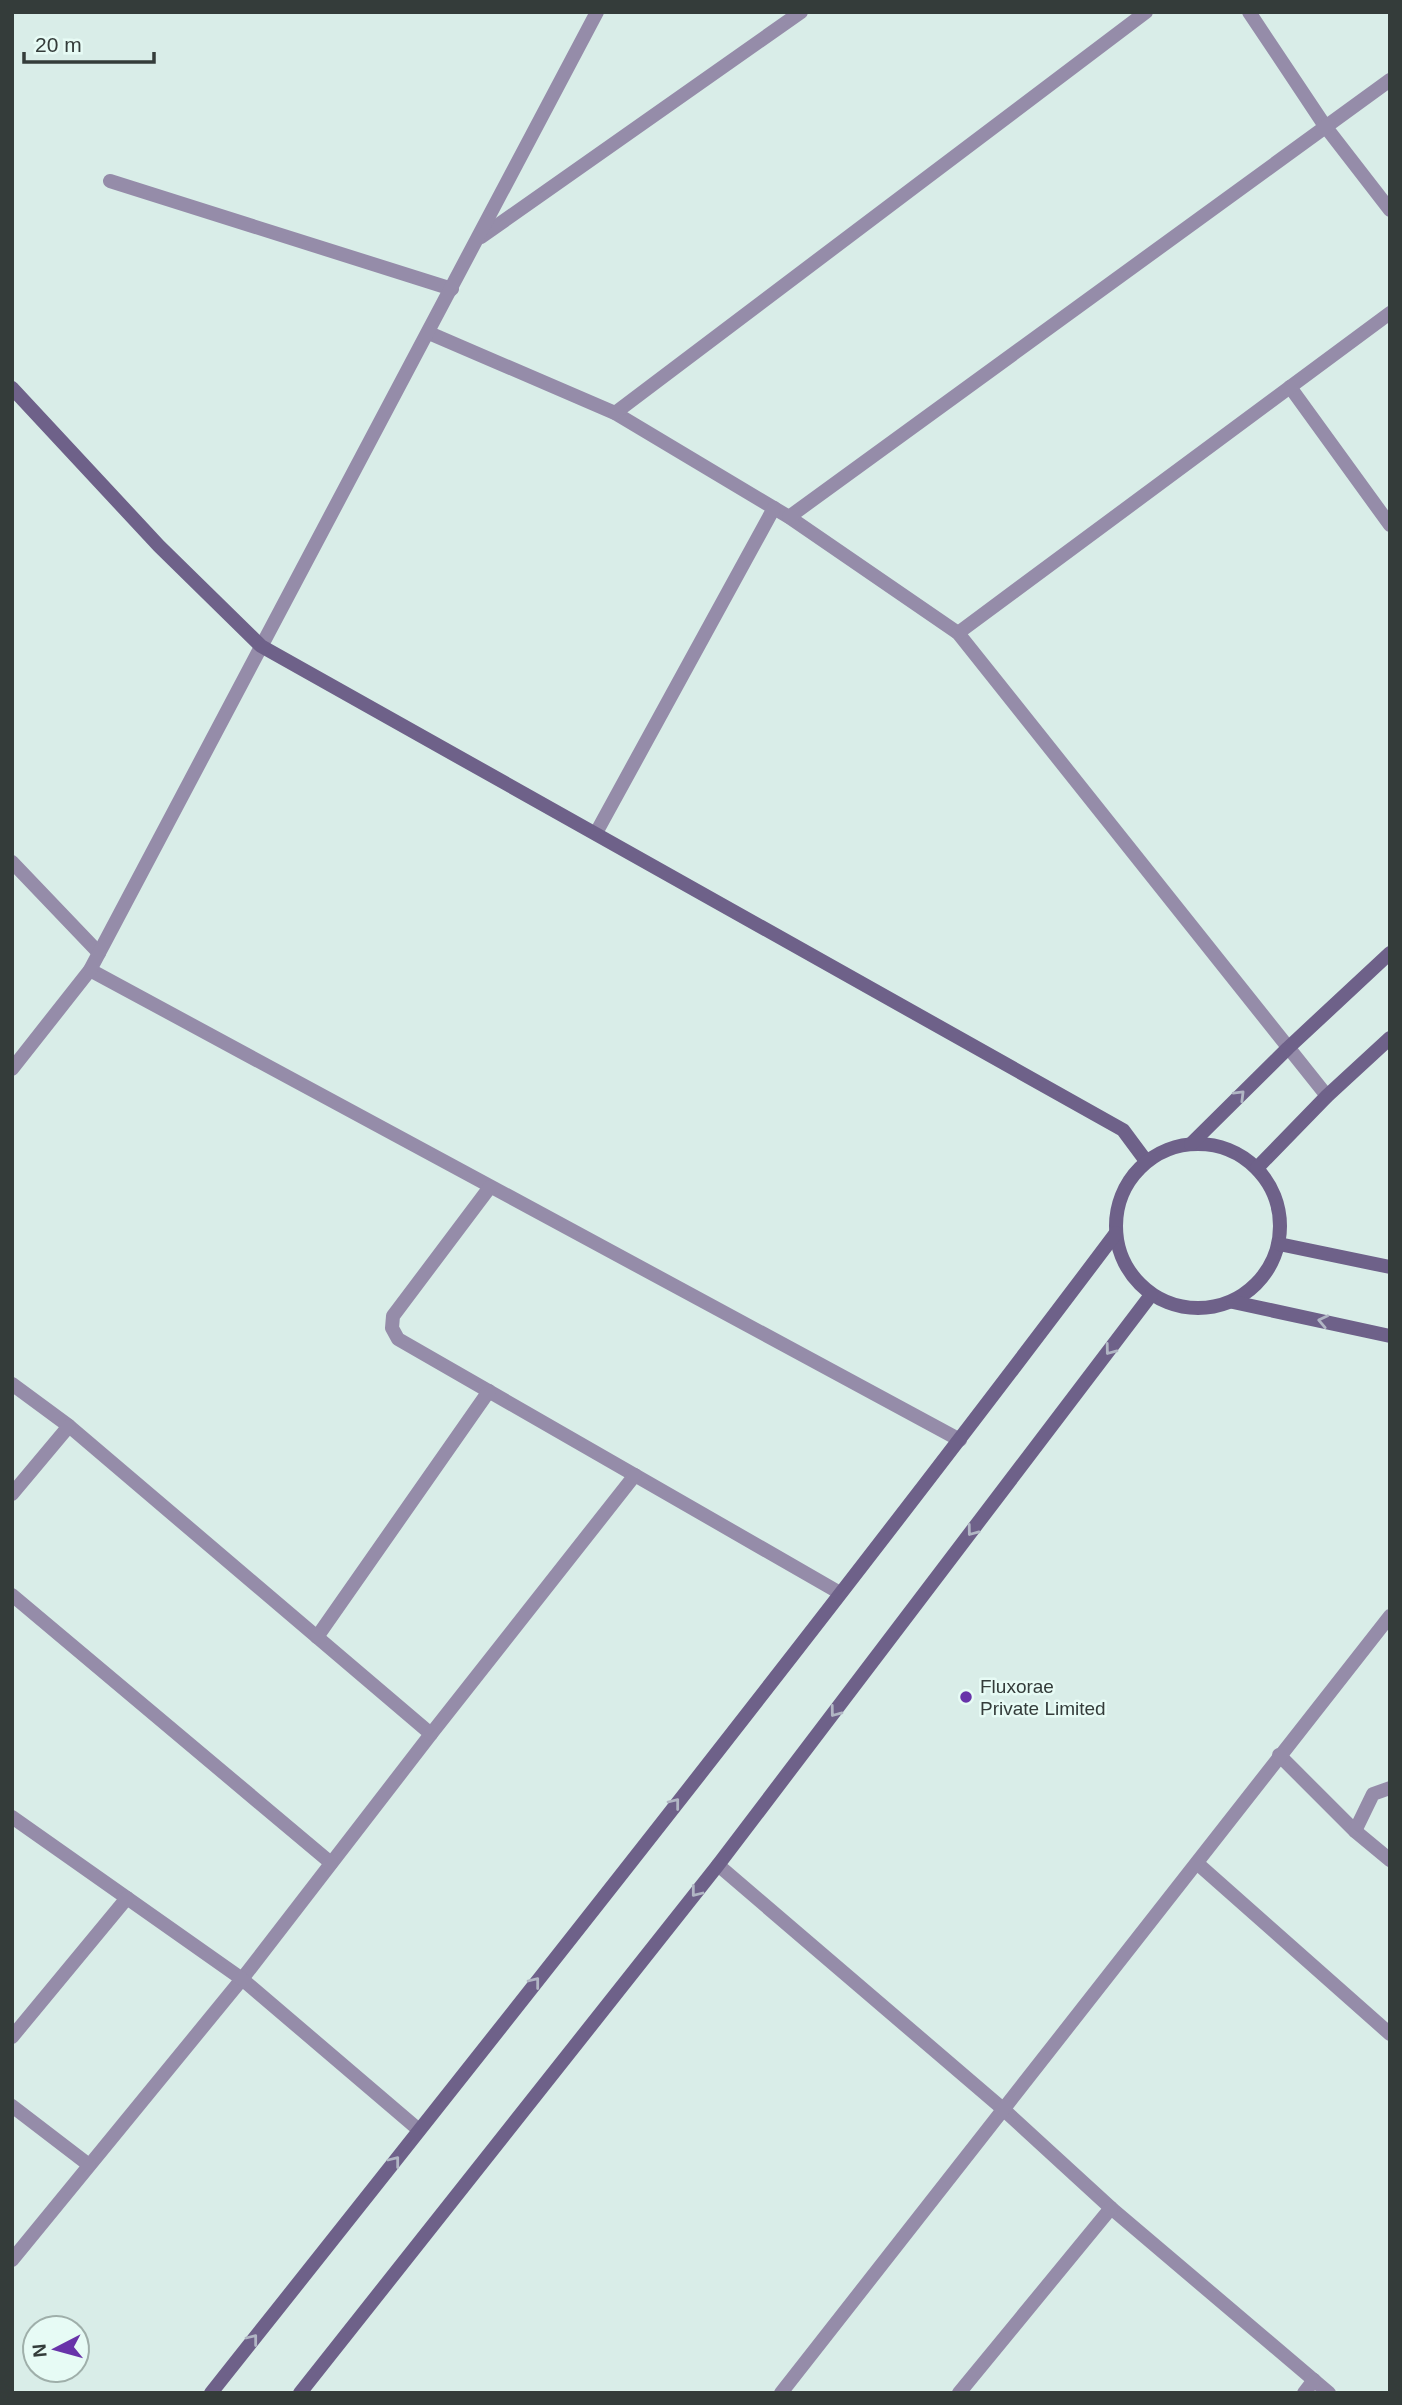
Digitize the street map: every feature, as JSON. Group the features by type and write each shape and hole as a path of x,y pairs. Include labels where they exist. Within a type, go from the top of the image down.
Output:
{"street":[{"path":"12,1069 90,970 597,12"},
{"path":"478,239 801,12"},
{"path":"615,413 1146,12"},
{"path":"1249,12 1325,126 1390,210"},
{"path":"789,517 1390,80"},
{"path":"110,181 452,289"},
{"path":"958,634 1390,313"},
{"path":"429,333 615,413 789,517 958,634 1327,1096"},
{"path":"1290,387 1390,525"},
{"path":"12,388 159,547 261,646 1123,1130 1146,1161"},
{"path":"596,833 774,508"},
{"path":"12,862 99,953"},
{"path":"1191,1143 1390,953"},
{"path":"90,970 960,1440"},
{"path":"1257,1168 1327,1096 1390,1038"},
{"path":"1191,1143 1214,1144 1235,1152 1257,1168 1273,1190 1281,1217 1279,1244 1270,1268 1255,1288 1233,1302 1210,1309 1186,1309 1152,1295 1126,1268 1115,1233 1118,1206 1129,1181 1146,1161 1170,1148 1191,1143"},
{"path":"490,1187 393,1317 392,1328 398,1339 839,1593"},
{"path":"211,2393 960,1440 1115,1233"},
{"path":"1279,1244 1390,1267"},
{"path":"300,2393 718,1865 1152,1295"},
{"path":"1233,1302 1390,1336"},
{"path":"12,1384 69,1426 431,1734"},
{"path":"317,1637 489,1391"},
{"path":"12,1494 69,1426"},
{"path":"12,2260 242,1979 635,1475"},
{"path":"12,1595 331,1863"},
{"path":"781,2393 1390,1616"},
{"path":"1279,1755 1355,1830 1390,1860"},
{"path":"1355,1830 1373,1794 1390,1788"},
{"path":"12,1817 242,1979 419,2130"},
{"path":"1198,1864 1390,2034"},
{"path":"718,1865 1003,2109 1111,2208 1329,2393"},
{"path":"12,2037 127,1898"},
{"path":"12,2106 89,2165"},
{"path":"959,2393 1111,2208"},
{"path":"1304,2393 1314,2380"}],"place":[{"name":"Fluxorae Private Limited","path":"966,1697"}]}
